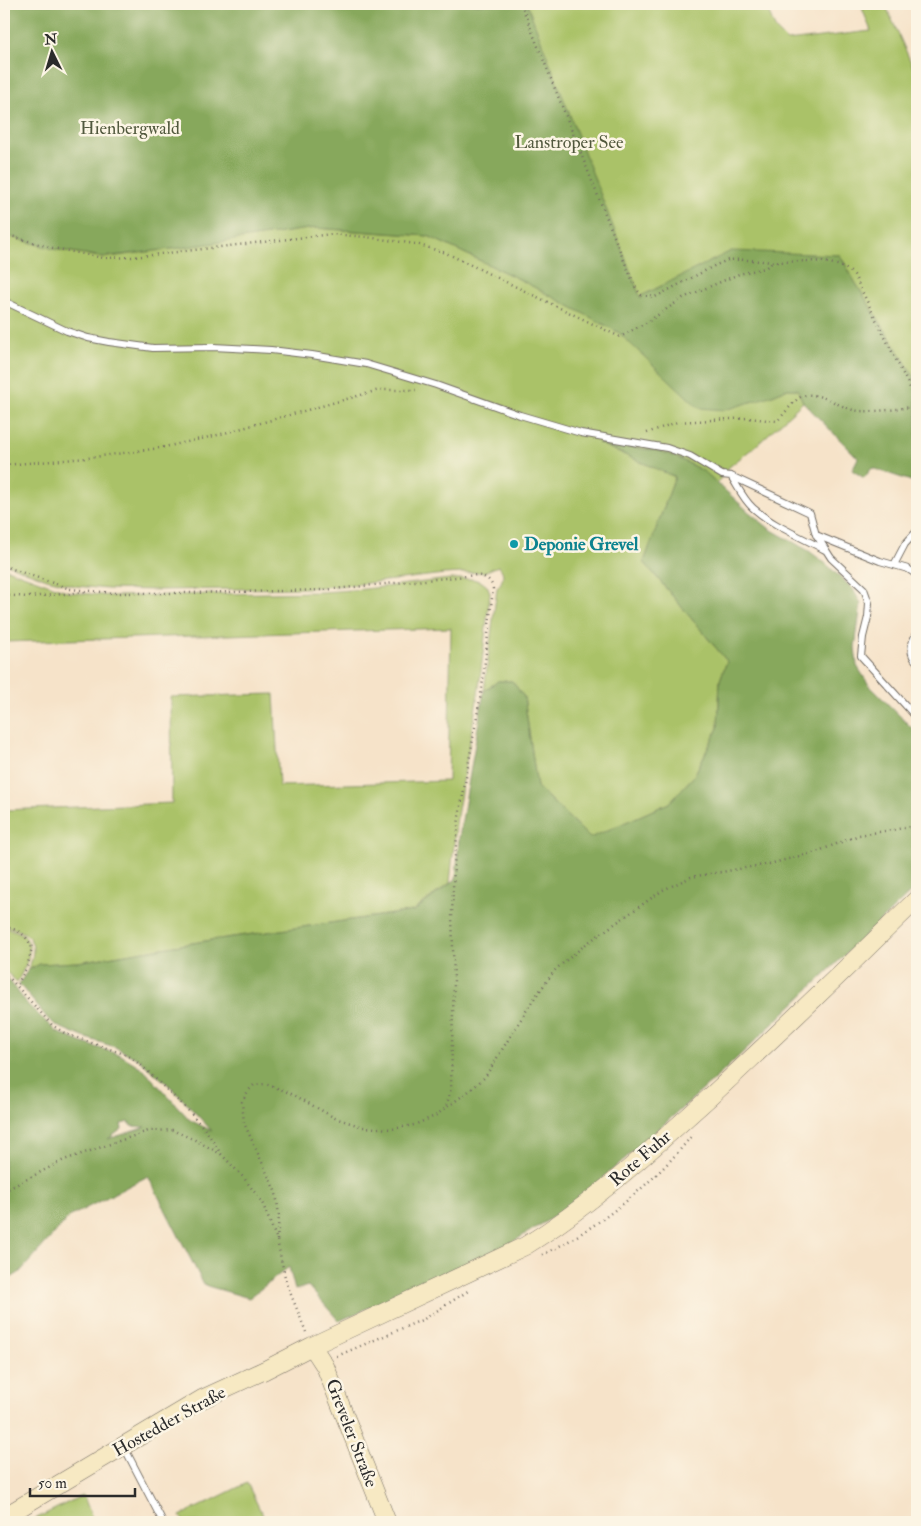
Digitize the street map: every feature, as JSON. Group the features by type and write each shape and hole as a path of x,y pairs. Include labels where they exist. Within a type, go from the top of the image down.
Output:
{"main road":[{"name":"Rote Fuhr","path":"312,1346 525,1246 576,1212 617,1179 788,1024 917,899"},
{"name":"Hostedder Straße","path":"4,1517 202,1399 312,1346"},
{"name":"Greveler Straße","path":"312,1346 325,1366 387,1522"}],"lane":[{"path":"4,301 67,331 109,342 153,348 213,347 271,350 366,364 436,385 520,415 581,433 667,448 690,456 722,475 731,476 810,514 816,535 831,558 864,589 869,603 861,656 917,718"},
{"path":"731,476 743,496 754,509 772,521 826,550"},
{"path":"894,565 905,544 917,531"},
{"path":"816,535 880,561 908,569 917,575"},
{"path":"917,632 911,649 913,658 917,662"},
{"path":"123,1446 163,1522"}],"path":[{"path":"521,4 624,261 641,295 655,297 716,264 728,260 820,262 836,265 854,275 917,402"},
{"path":"4,234 52,248 103,258 134,257 332,234 366,236 416,244 446,253 620,337 650,321 683,298 739,274 765,268 773,262"},
{"path":"4,465 87,458 160,448 214,436 379,390 433,390 436,385"},
{"path":"645,434 677,422 748,418 777,421 788,412 796,399 806,396 818,397 857,411 888,410 917,406"},
{"path":"4,566 70,588 113,593 323,590 477,575 488,578 492,583 492,605 482,688 459,817 454,865 452,914 454,982 451,1088 446,1108"},
{"path":"4,595 28,597 91,591"},
{"path":"277,1240 279,1216 276,1194 244,1123 242,1102 254,1085 265,1084 280,1088 335,1118 363,1127 392,1129 414,1125 435,1116 485,1077 533,1000 556,969 586,944 663,890 691,877 770,864 816,852 859,835 917,826"},
{"path":"4,927 20,931 28,939 32,948 27,968 17,985"},
{"path":"4,972 52,1025 66,1034 127,1055 141,1065 190,1112 207,1132 222,1154 244,1178 262,1202 277,1240 286,1282 312,1346"},
{"path":"4,1190 64,1160 148,1131 172,1130 222,1154"}],"green space":[{"name":"Lanstroper See","path":"4,4 765,4 776,30 787,41 871,31 862,8 875,4 885,4 917,76 917,381 840,255 599,322 618,332 770,396 787,389 797,389 803,402 758,444 729,467 717,483 691,465 662,453 647,449 600,444 675,477 644,562 727,661 720,680 718,728 694,776 669,803 590,838 537,787 524,697 512,681 498,681 484,691 497,588 503,577 502,571 498,566 484,572 444,574 309,588 158,590 76,586 47,579 4,563 4,234 53,248 103,258 315,228 428,236 517,278 593,318"},
{"name":"Hienbergwald","path":"4,4 527,4 641,299 641,296 731,251 840,255 917,381 917,483 872,468 864,478 852,470 858,458 803,402 797,389 787,389 725,410 699,408 618,332 517,278 428,236 315,228 180,248 103,257 53,249 4,235"},
{"path":"598,443 659,451 678,458 705,472 770,529 809,551 853,589 861,604 855,647 857,666 869,685 917,733 917,886 715,1079 585,1194 558,1214 506,1246 339,1321 308,1286 295,1290 289,1267 249,1298 204,1285 148,1176 69,1217 19,1273 4,1282 4,976 28,1005 57,1032 83,1043 121,1055 142,1068 190,1120 212,1131 172,1088 138,1059 115,1047 57,1026 48,1019 19,984 28,970 40,964 78,962 205,941 414,911 456,879 459,838 484,691 498,681 512,681 524,697 537,787 590,838 669,803 694,776 718,728 720,680 727,661 644,562 675,477","holes":["129,1122 131,1126 146,1127 108,1139 122,1129 121,1124"]},
{"path":"4,568 69,592 112,596 322,592 450,579 473,579 482,582 488,587 490,593 479,688 457,816 450,883 413,911 205,941 78,962 40,964 28,970 33,953 31,940 21,931 4,926 4,810 172,803 171,697 274,694 279,786 448,781 451,628 4,642"},
{"path":"4,928 23,935 28,941 29,956 17,982 4,970"},
{"path":"247,1483 266,1522 184,1522 180,1516"},
{"path":"83,1495 94,1522 29,1522"}],"place":[{"name":"Deponie Grevel","path":"514,544"}]}
